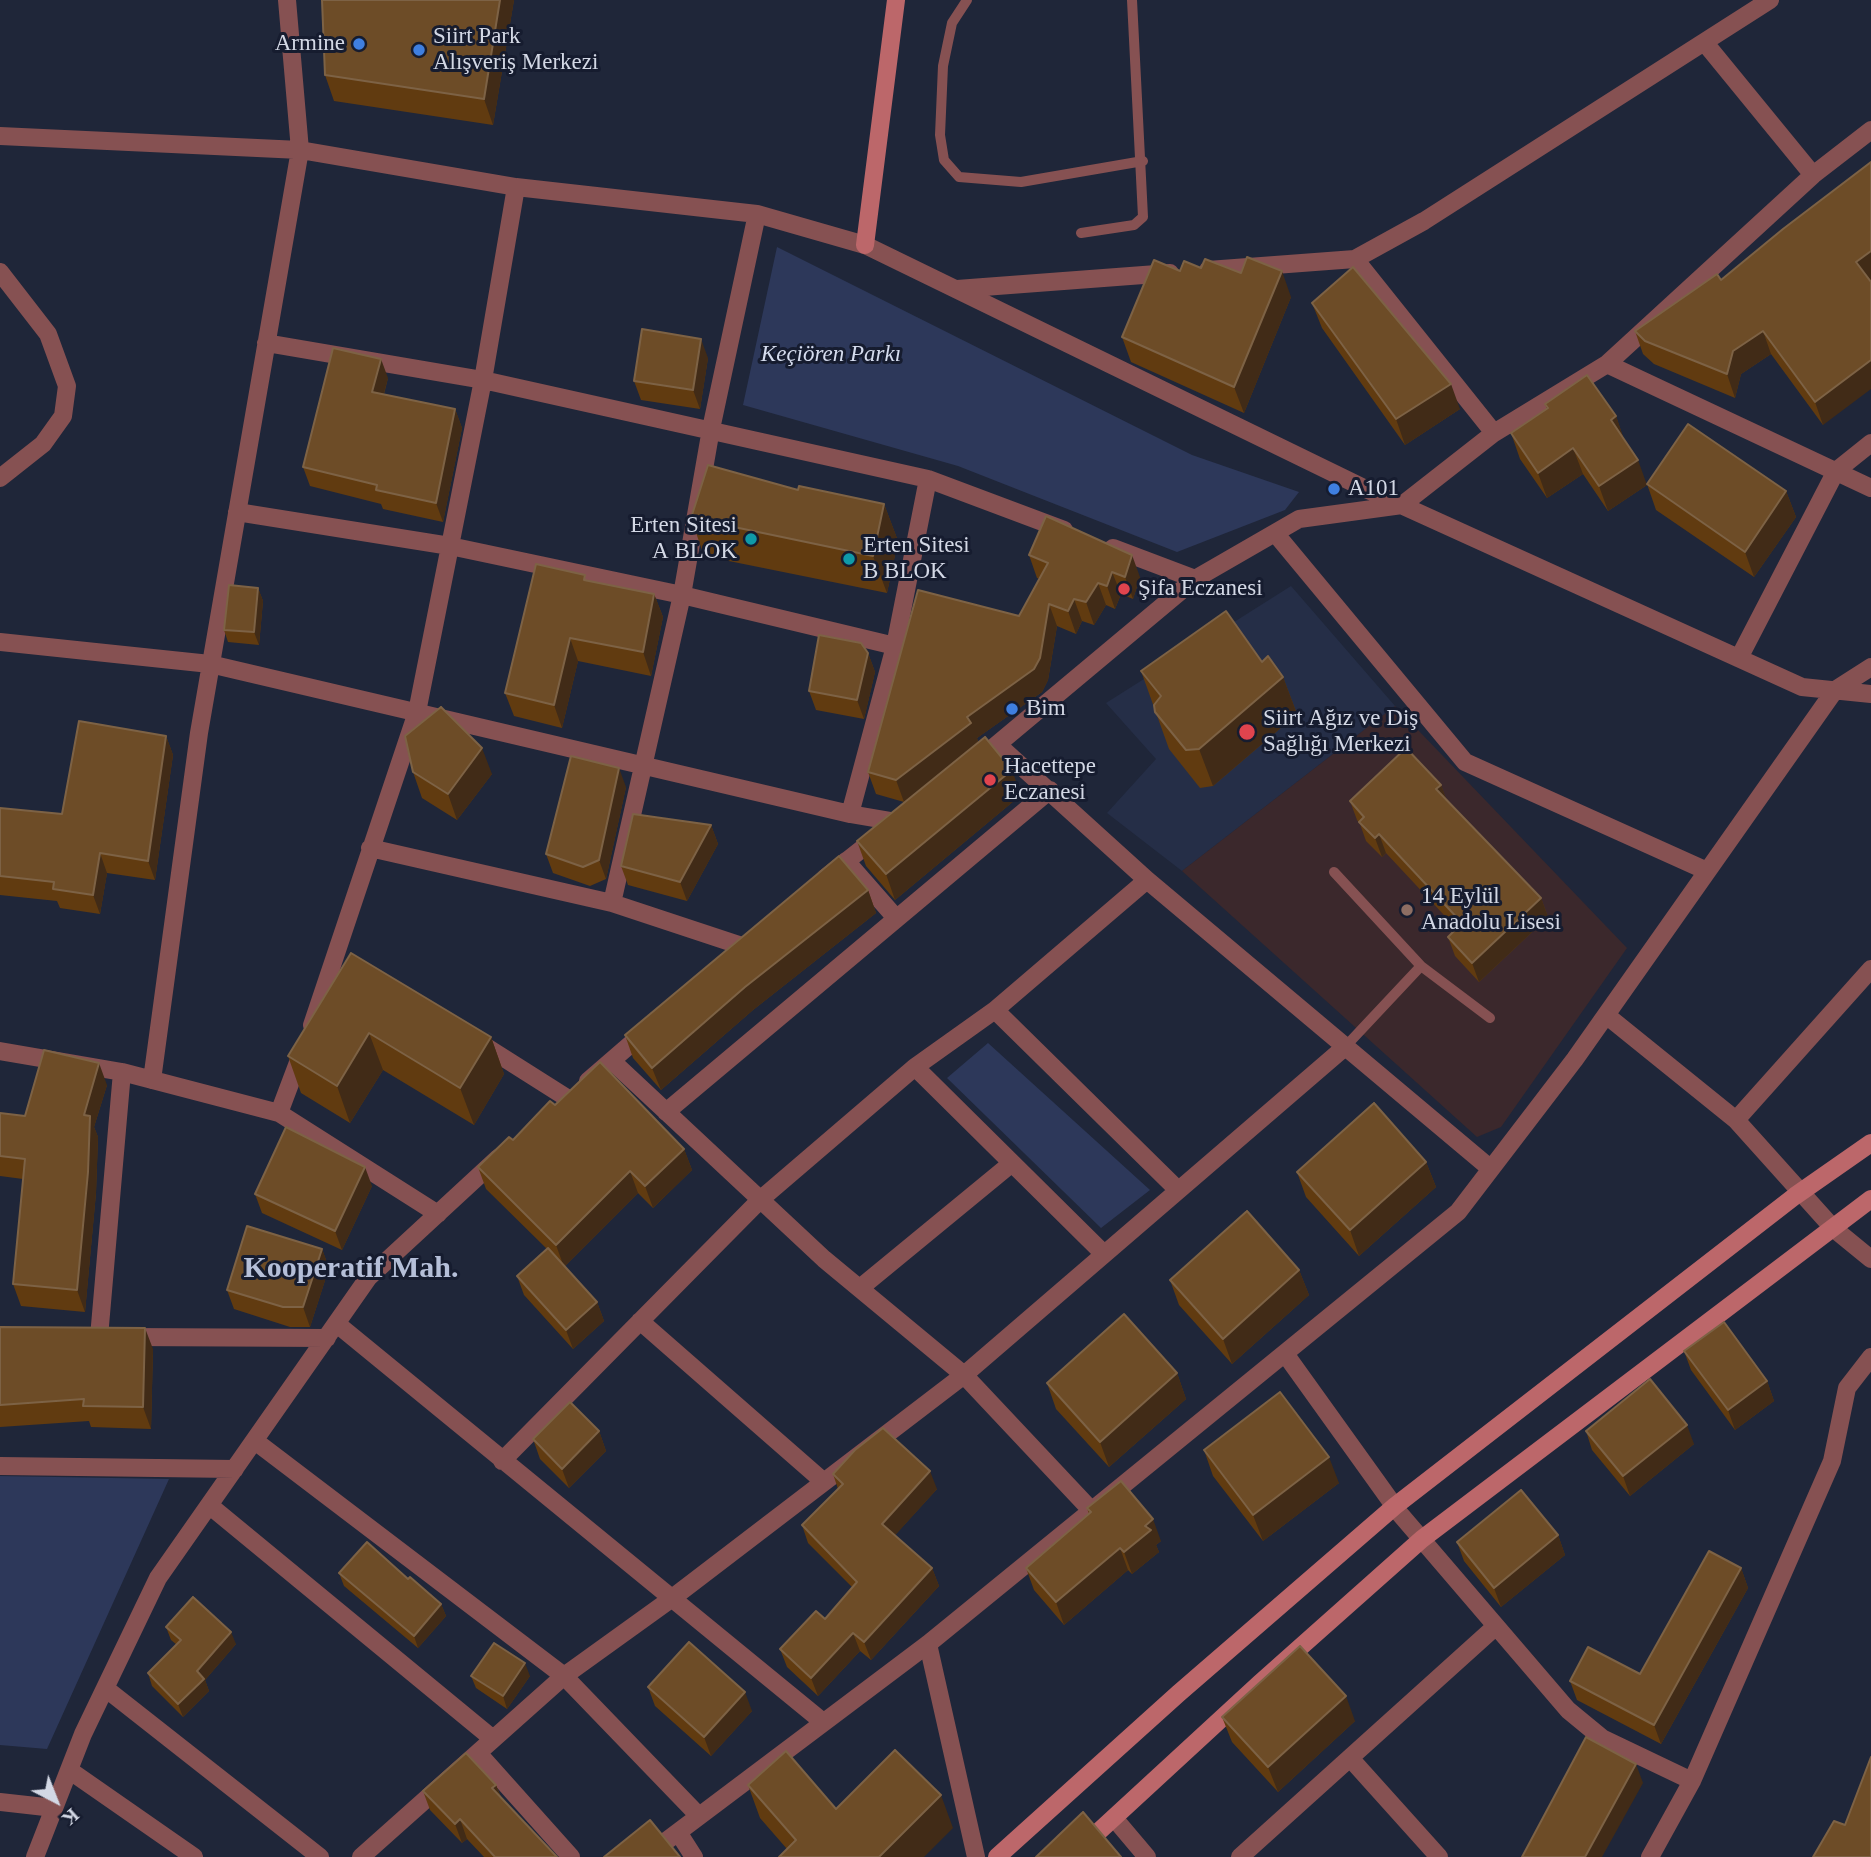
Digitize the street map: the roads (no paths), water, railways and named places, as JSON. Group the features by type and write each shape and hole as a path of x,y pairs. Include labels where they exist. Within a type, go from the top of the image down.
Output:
{"street":[{"path":"152,1080 211,664 300,150 287,0"},
{"path":"865,245 896,0"},
{"path":"956,289 1355,260 1424,220 1770,0"},
{"path":"1705,43 1813,175"},
{"path":"958,776 1195,579 1299,519 1402,505 1494,433 1607,364 1813,175 1871,130"},
{"path":"0,135 300,150 516,187 757,214 865,245 1402,505 1802,687 1871,694"},
{"path":"279,1113 344,956 370,848 417,712 483,380 516,187"},
{"path":"612,903 682,595 711,429 757,214"},
{"path":"1355,260 1494,433"},
{"path":"0,272 48,334 67,386 63,416 43,444 0,478"},
{"path":"266,343 483,380 928,479 1195,579"},
{"path":"1607,364 1871,488"},
{"path":"1739,658 1836,471 1871,443"},
{"path":"850,814 895,646 928,479"},
{"path":"237,512 450,546 682,595 895,646"},
{"path":"1275,533 1465,762 1707,871"},
{"path":"0,642 211,664 642,763 850,814 902,818 815,886"},
{"path":"645,1857 928,1644 1090,1509 1286,1355 1458,1212 1606,1015 1835,690 1871,667"},
{"path":"998,745 1147,880 1491,1169"},
{"path":"666,1112 1050,790"},
{"path":"370,848 612,903 747,941 722,963"},
{"path":"846,861 896,918"},
{"path":"502,1461 761,1199 915,1067 995,1010 1147,880"},
{"path":"1736,1120 1871,969"},
{"path":"995,1010 1178,1190"},
{"path":"1606,1015 1736,1120 1833,1228 1871,1259"},
{"path":"549,1113 662,1017"},
{"path":"464,1033 567,1098"},
{"path":"361,1857 564,1676 671,1600 964,1374 1345,1047"},
{"path":"0,1051 122,1072 279,1113 438,1214"},
{"path":"612,1061 860,1288 964,1374 1090,1509"},
{"path":"915,1067 1104,1254"},
{"path":"122,1072 93,1337 332,1331 502,1461 823,1722"},
{"path":"998,1857 1179,1693 1395,1506 1801,1192 1871,1143"},
{"path":"35,1857 105,1688 158,1578 368,1278 512,1145"},
{"path":"860,1288 1012,1163"},
{"path":"1071,1857 1422,1539 1871,1199"},
{"path":"640,1321 824,1482"},
{"path":"1286,1355 1395,1506 1568,1710 1602,1738 1692,1781"},
{"path":"1650,1857 1692,1781 1832,1461 1847,1388 1871,1357"},
{"path":"255,1441 564,1676 699,1816"},
{"path":"0,1466 235,1469"},
{"path":"209,1505 493,1739"},
{"path":"1240,1857 1495,1627"},
{"path":"928,1644 976,1857"},
{"path":"105,1688 320,1857"},
{"path":"478,1753 571,1857"},
{"path":"1350,1758 1438,1857"},
{"path":"69,1770 194,1857"},
{"path":"0,1802 54,1808"},
{"path":"1114,1818 1147,1857"},
{"path":"678,1832 694,1857"}],"lane":[{"path":"967,0 952,23 943,66 941,121 944,160 959,177 1021,182 1143,160"},
{"path":"1081,233 1134,225 1143,218 1143,160 1132,0"},
{"path":"1334,872 1422,966 1490,1018"},
{"path":"1345,1047 1422,966"}],"place":[{"name":"Armine","path":"359,44"},
{"name":"Siirt Park Alışveriş Merkezi","path":"419,50"},
{"name":"A101","path":"1334,489"},
{"name":"Erten Sitesi A BLOK","path":"751,539"},
{"name":"Erten Sitesi B BLOK","path":"849,559"},
{"name":"Şifa Eczanesi","path":"1124,589"},
{"name":"Bim","path":"1012,709"},
{"name":"Siirt Ağız ve Diş Sağlığı Merkezi","path":"1247,732"},
{"name":"Hacettepe Eczanesi","path":"990,780"},
{"name":"14 Eylül Anadolu Lisesi","path":"1407,910"}],"district":[{"name":"Kooperatif Mah.","path":"351,1269"}],"park label":[{"name":"Keçiören Parkı","path":"831,355"}]}
